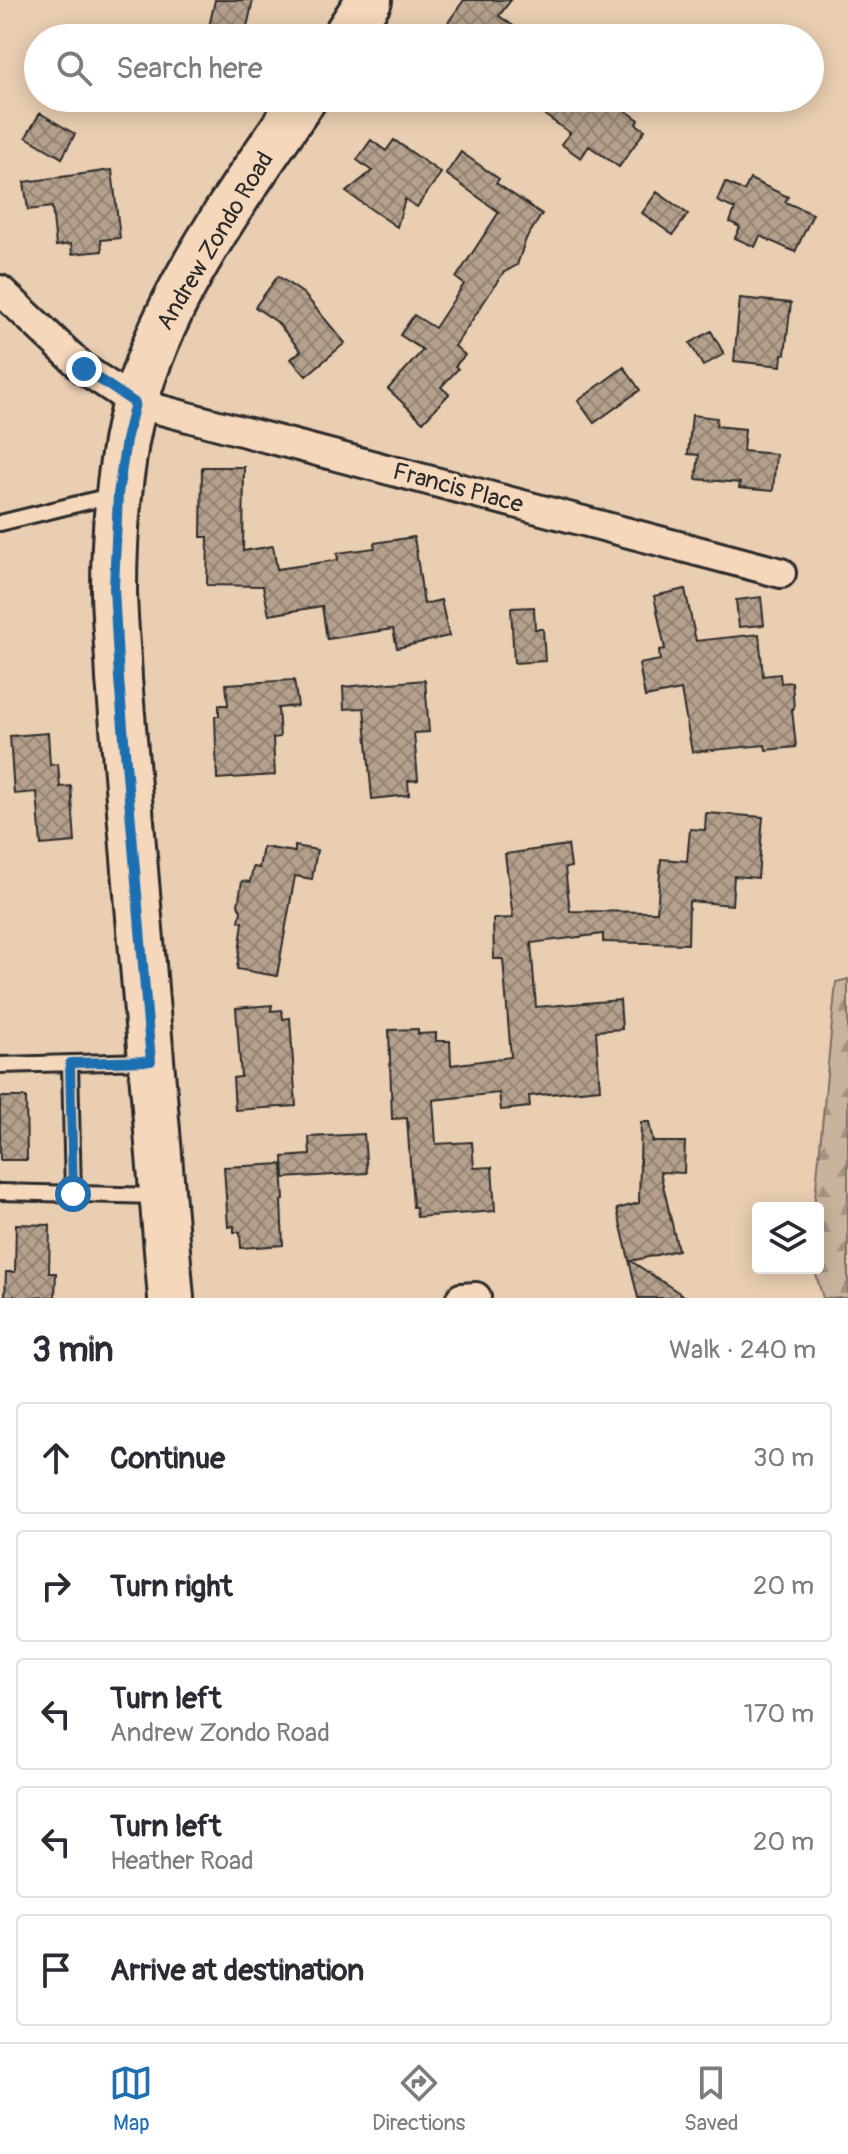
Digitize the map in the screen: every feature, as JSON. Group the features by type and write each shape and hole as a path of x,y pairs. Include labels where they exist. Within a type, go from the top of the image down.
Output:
{"main road":[{"path":"353,24 369,0"},
{"name":"Andrew Zondo Road","path":"171,1298 119,679 115,603 118,494 135,403 154,348 178,294 295,112"}],"street":[{"name":"Francis Place","path":"0,290 84,369 135,403 781,573"},
{"path":"461,1298 476,1297"}],"lane":[{"path":"0,523 118,494"},
{"path":"0,1065 151,1061"},
{"path":"70,1063 73,1194"},
{"path":"0,1192 162,1196"}],"green space":[{"path":"848,979 848,1298 823,1298 816,1274 824,1274 824,1202 815,1202 836,982"}],"building":[{"path":"215,0 253,0 248,24 210,24"},
{"path":"464,0 511,0 499,16 511,24 447,24"},
{"path":"628,112 639,120 636,124 645,130 619,167 589,146 581,158 561,144 570,133 542,113"},
{"path":"40,113 75,134 62,158 26,137"},
{"path":"371,140 386,151 394,140 441,173 417,207 405,199 397,227 346,192 372,171 357,160"},
{"path":"461,152 499,179 496,183 542,214 526,239 517,265 503,273 455,346 465,355 455,366 458,369 441,387 449,394 423,422 388,389 423,350 400,335 414,315 435,328 464,284 456,278 499,212 446,174"},
{"path":"112,170 120,238 101,240 102,251 72,254 71,244 56,246 52,207 28,210 24,182"},
{"path":"750,179 788,197 785,202 813,214 795,252 760,236 755,247 735,238 740,227 730,222 735,209 717,201 725,182 744,191"},
{"path":"657,192 688,214 673,235 642,213"},
{"path":"278,276 304,294 345,343 306,376 291,359 301,351 277,322 255,307"},
{"path":"740,298 791,303 781,366 734,361"},
{"path":"711,331 724,354 703,366 690,343"},
{"path":"624,367 640,390 594,423 578,401"},
{"path":"692,415 717,418 716,426 745,429 743,451 776,454 773,491 739,488 740,483 696,479 699,455 688,454"},
{"path":"202,467 244,467 243,551 273,546 277,569 338,560 337,553 375,548 374,543 414,537 424,604 441,600 449,636 397,648 393,629 327,639 322,606 269,615 263,586 207,585 208,537 201,537"},
{"path":"685,589 696,641 759,634 763,676 780,674 781,683 792,682 796,747 766,750 765,745 692,752 681,690 645,697 639,664 660,660 659,650 665,649 654,596"},
{"path":"761,597 764,625 739,627 736,600"},
{"path":"534,607 535,629 543,629 545,661 514,663 511,608"},
{"path":"294,680 298,706 278,708 280,737 273,738 275,775 217,779 215,716 219,716 219,705 228,705 226,684"},
{"path":"425,680 429,732 414,733 418,780 408,781 409,795 372,799 364,708 344,709 343,687"},
{"path":"48,733 50,765 58,764 60,787 71,786 75,842 41,845 37,792 14,794 10,736"},
{"path":"706,813 763,817 758,878 734,876 732,905 689,901 688,944 603,942 603,934 531,943 536,1007 620,1000 622,1029 596,1031 600,1089 529,1096 530,1107 501,1110 499,1093 433,1100 436,1144 472,1142 474,1168 492,1167 495,1211 417,1217 416,1207 413,1207 407,1118 392,1119 389,1030 418,1029 418,1034 436,1033 436,1041 450,1041 451,1065 511,1057 503,959 494,959 493,919 513,918 505,854 568,845 571,867 565,868 570,911 657,912 661,859 687,861 690,829 705,830"},
{"path":"295,846 317,850 312,879 295,876 277,976 237,969 243,922 239,921 241,911 238,905 242,881 250,882 253,867 259,868 263,847 295,852"},
{"path":"272,1005 271,1011 282,1010 283,1019 290,1018 296,1106 235,1110 233,1078 241,1077 236,1008"},
{"path":"0,1097 26,1097 27,1160 0,1160"},
{"path":"641,1122 649,1122 653,1142 685,1142 684,1173 660,1172 678,1250 631,1261 687,1298 638,1298 617,1209 639,1203"},
{"path":"364,1134 367,1173 284,1178 283,1157 310,1155 309,1137"},
{"path":"282,1164 283,1245 241,1248 240,1232 234,1232 234,1226 228,1227 224,1167"},
{"path":"16,1224 50,1225 49,1273 56,1273 55,1297 5,1296 6,1272 15,1272"}],"route":[{"path":"73,1194 70,1063 151,1061 114,588 118,494 135,403 84,369"}]}
